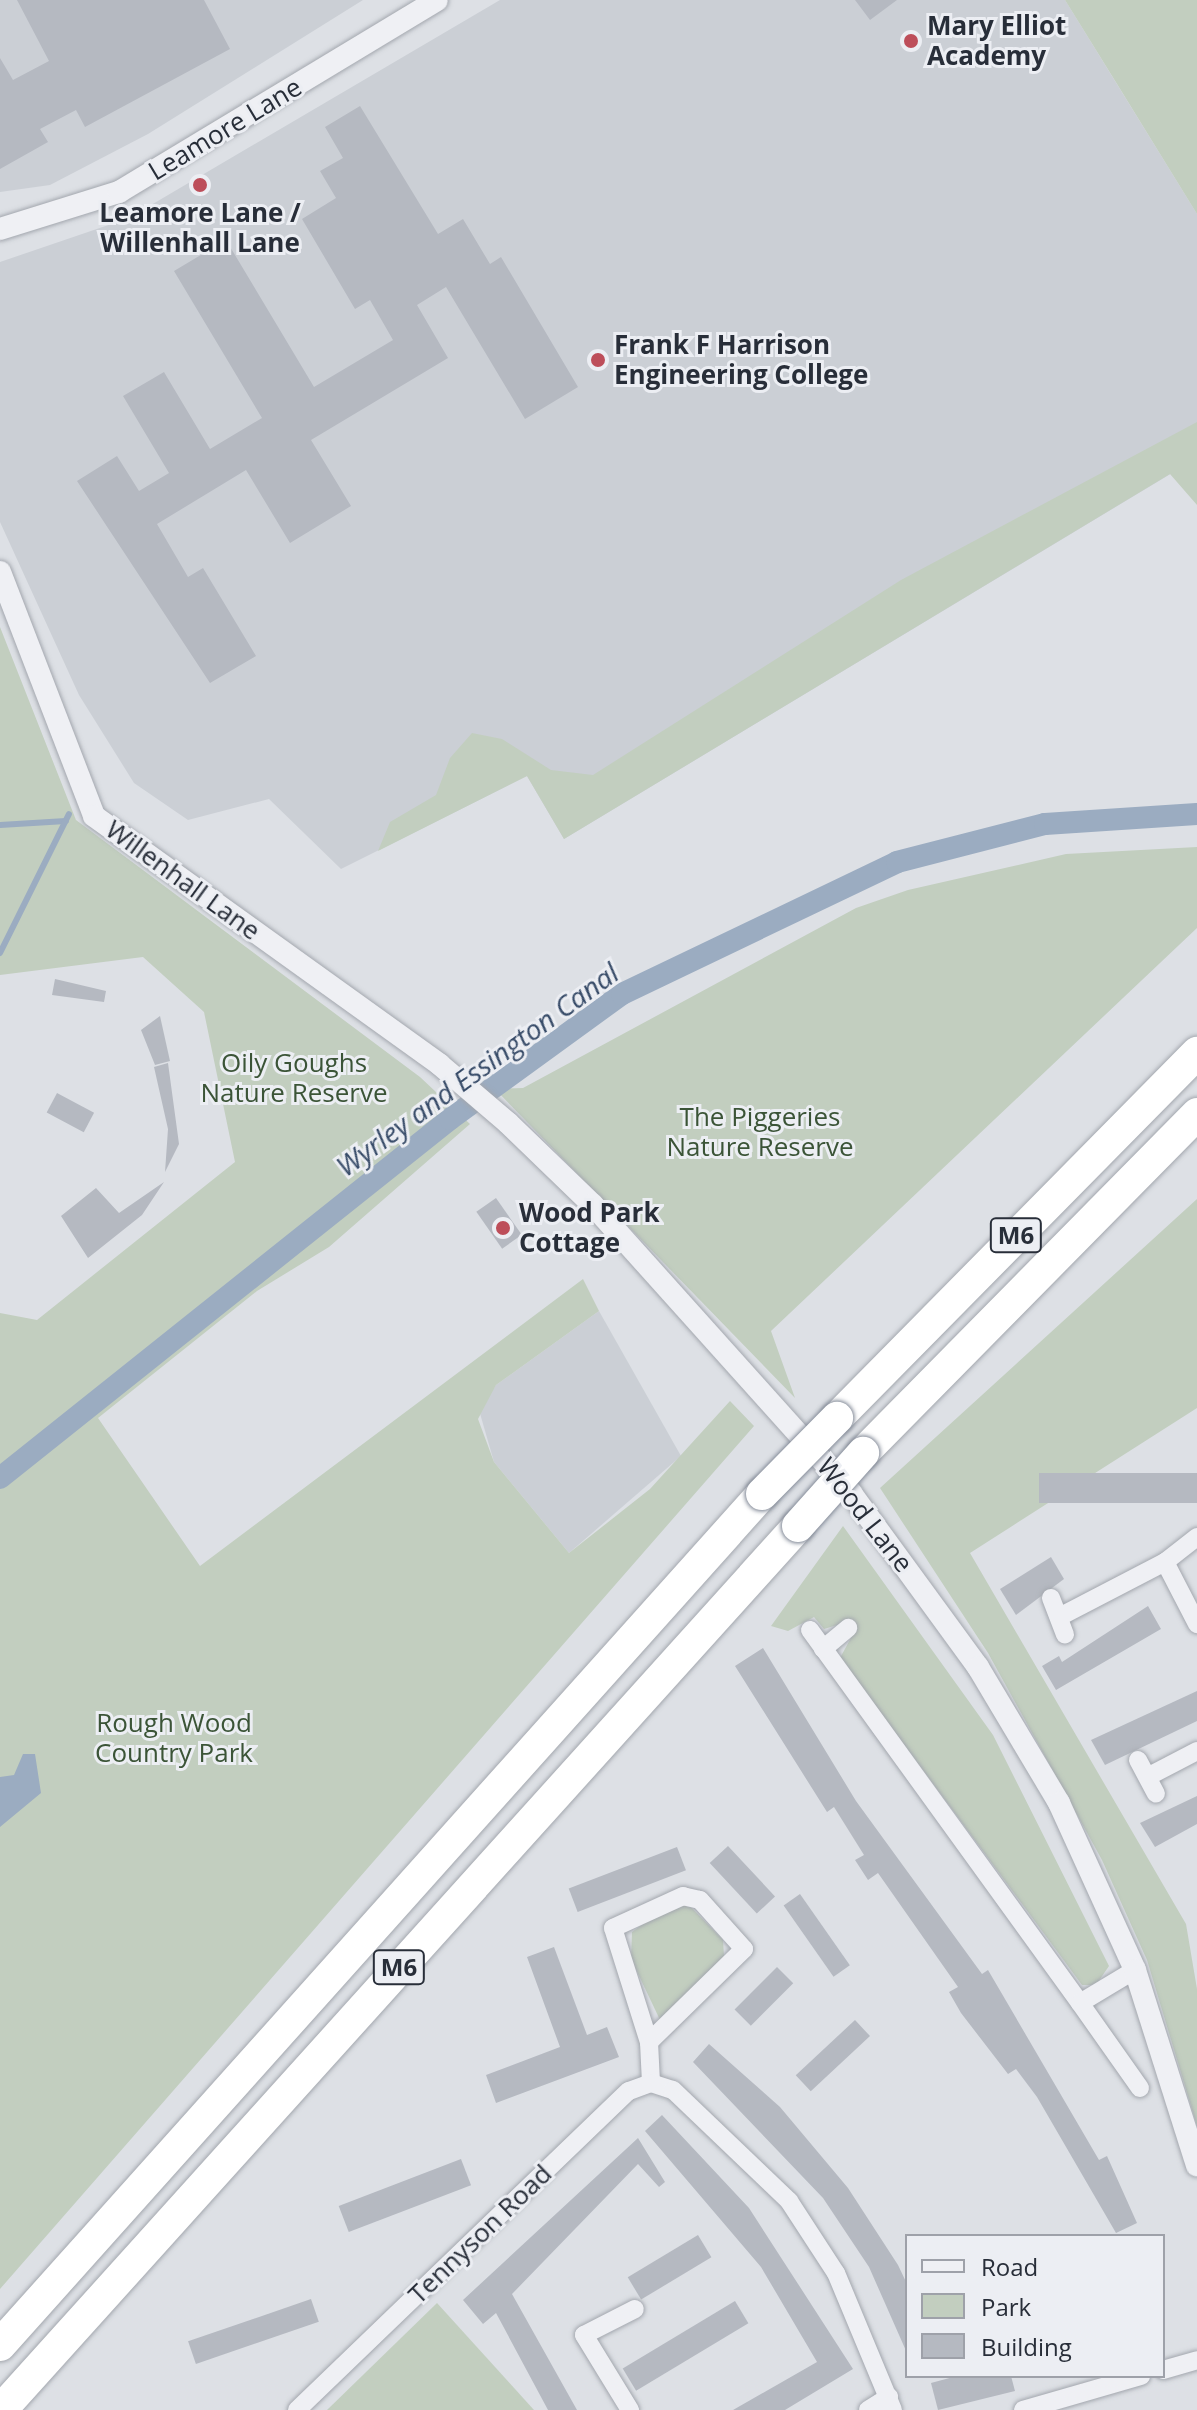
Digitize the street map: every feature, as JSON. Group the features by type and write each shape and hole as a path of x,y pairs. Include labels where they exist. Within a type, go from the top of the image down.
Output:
{"highway":[{"name":"M6","path":"0,2345 762,1494 1197,1053"},
{"name":"M6","path":"1,2410 863,1453 1197,1114"}],"street":[{"name":"Leamore Lane","path":"0,229 119,192 437,0"},
{"name":"Willenhall Lane","path":"0,572 94,816 444,1070 508,1123"},
{"name":"Wood Lane","path":"508,1123 767,1396 939,1612 1059,1803 1135,1970 1197,2165"},
{"path":"1063,1615 1165,1562 1197,1537"},
{"path":"1165,1562 1197,1624"},
{"path":"1051,1598 1063,1615 1065,1634"},
{"path":"823,1649 848,1628"},
{"path":"810,1630 1140,2088"},
{"path":"1151,1775 1197,1751"},
{"path":"1138,1760 1151,1775 1156,1794"},
{"path":"649,2042 744,1949 700,1900 683,1896 616,1921 649,2042 651,2083 673,2090 789,2201 836,2273 891,2404 868,2410"},
{"path":"1080,2003 1135,1970"},
{"name":"Tennyson Road","path":"297,2410 629,2091 651,2083"},
{"path":"630,2410 584,2335 635,2309"},
{"path":"1165,2369 1197,2360"},
{"path":"1023,2410 1134,2378"}],"shaded area":[{"path":"0,0 363,0 148,134 50,185 0,192"},
{"name":"Frank F Harrison Engineering College","path":"500,0 1065,0 1197,214 1197,458 564,839 527,776 341,869 269,799 188,820 134,783 79,695 0,522 0,262 129,218"},
{"path":"599,1311 681,1456 569,1553 494,1462 479,1410 496,1385"}],"green space":[{"path":"1065,0 1197,0 1197,214 1117,84"},
{"path":"1197,422 1197,505 1170,474 564,839 527,776 378,851 390,822 436,795 450,758 472,733 502,739 551,770 593,775 901,580"},
{"name":"Rough Wood Country Park","path":"0,627 76,820 420,1077 470,1124 329,1247 257,1291 98,1418 200,1566 583,1279 599,1311 496,1385 478,1419 494,1462 569,1553 650,1489 730,1401 754,1426 0,2289 0,1313 37,1320 235,1162 204,1012 143,957 0,975"},
{"name":"The Piggeries Nature Reserve","path":"1197,847 1197,928 771,1331 795,1398 495,1089 523,1088 856,908 908,890 1066,854"},
{"path":"1197,1199 1197,1408 970,1553 1186,1924 1197,1989 1197,2126 1147,1960 1102,1860 988,1653 880,1488"},
{"path":"843,1526 993,1735 1109,1966 1096,1985 1082,1985 840,1658 852,1636 847,1622 824,1629 814,1617 788,1631 771,1626"},
{"path":"689,1905 723,1940 724,1956 661,2022 631,1959 632,1932 661,1911"},
{"path":"437,2303 534,2410 327,2410"}],"water":[{"path":"23,1754 35,1754 41,1793 0,1827 0,1777 14,1775"}],"building":[{"path":"17,0 204,0 230,49 85,127 76,110 40,129 48,142 0,169 0,58 13,80 49,61"},
{"path":"855,0 897,0 870,20"},
{"path":"360,106 438,234 463,219 490,264 501,257 578,387 525,419 446,287 417,305 448,358 311,440 351,506 290,543 246,470 157,524 188,577 203,568 256,656 210,683 77,481 117,456 139,491 169,473 123,396 164,372 210,449 262,418 174,271 226,240 314,387 393,340 370,300 355,309 302,219 336,198 320,171 343,158 325,127"},
{"path":"55,979 106,991 104,1002 52,995"},
{"path":"160,1016 170,1061 155,1065 141,1030"},
{"path":"168,1063 179,1144 165,1172 168,1129 154,1067"},
{"path":"57,1093 94,1113 84,1132 47,1112"},
{"path":"164,1182 142,1215 88,1258 61,1216 96,1188 119,1213"},
{"name":"Wood Park Cottage","path":"496,1198 522,1235 502,1249 476,1212"},
{"path":"1039,1473 1197,1473 1197,1503 1039,1503"},
{"path":"1051,1557 1064,1579 1016,1615 1000,1589"},
{"path":"1148,1606 1161,1629 1056,1690 1042,1666 1059,1656 1062,1662"},
{"path":"763,1648 856,1801 982,1974 988,1970 1099,2160 1107,2156 1137,2223 1116,2233 1037,2097 1016,2069 1008,2074 961,2013 949,1992 958,1987 878,1873 868,1880 855,1860 864,1855 834,1807 827,1812 735,1666"},
{"path":"1197,1691 1197,1721 1105,1765 1091,1740"},
{"path":"1197,1796 1197,1824 1155,1847 1140,1823"},
{"path":"728,1846 775,1896 757,1914 710,1863"},
{"path":"677,1847 686,1870 578,1912 569,1889"},
{"path":"800,1894 850,1965 834,1977 784,1905"},
{"path":"554,1947 587,2035 607,2027 619,2057 496,2103 486,2075 560,2047 527,1957"},
{"path":"777,1967 793,1983 751,2026 735,2009"},
{"path":"855,2020 870,2036 811,2091 796,2075"},
{"path":"709,2044 780,2107 848,2188 905,2280 905,2348 869,2267 823,2198 693,2062"},
{"path":"662,2115 749,2208 853,2369 785,2410 733,2410 817,2362 761,2267 645,2131"},
{"path":"638,2138 665,2182 659,2187 638,2164 512,2294 577,2410 548,2410 496,2313 483,2324 463,2300"},
{"path":"461,2159 471,2185 349,2232 339,2206"},
{"path":"698,2235 711,2257 641,2300 628,2277"},
{"path":"311,2299 319,2322 196,2364 188,2341"},
{"path":"735,2301 748,2323 636,2391 623,2368"},
{"path":"950,2378 1012,2378 1015,2391 938,2410 931,2383"}],"waterway":[{"path":"0,953 69,814"},
{"name":"Wyrley and Essington Canal","path":"0,1478 450,1119 622,994 897,862 1045,824 1197,814"},
{"path":"0,825 66,821"}],"place":[{"name":"Mary Elliot Academy","path":"911,41"},
{"name":"Leamore Lane / Willenhall Lane","path":"200,185"},
{"name":"Frank F Harrison Engineering College","path":"598,360"},
{"name":"Wood Park Cottage","path":"503,1228"}],"park label":[{"name":"Oily Goughs Nature Reserve","path":"294,1078"}]}
